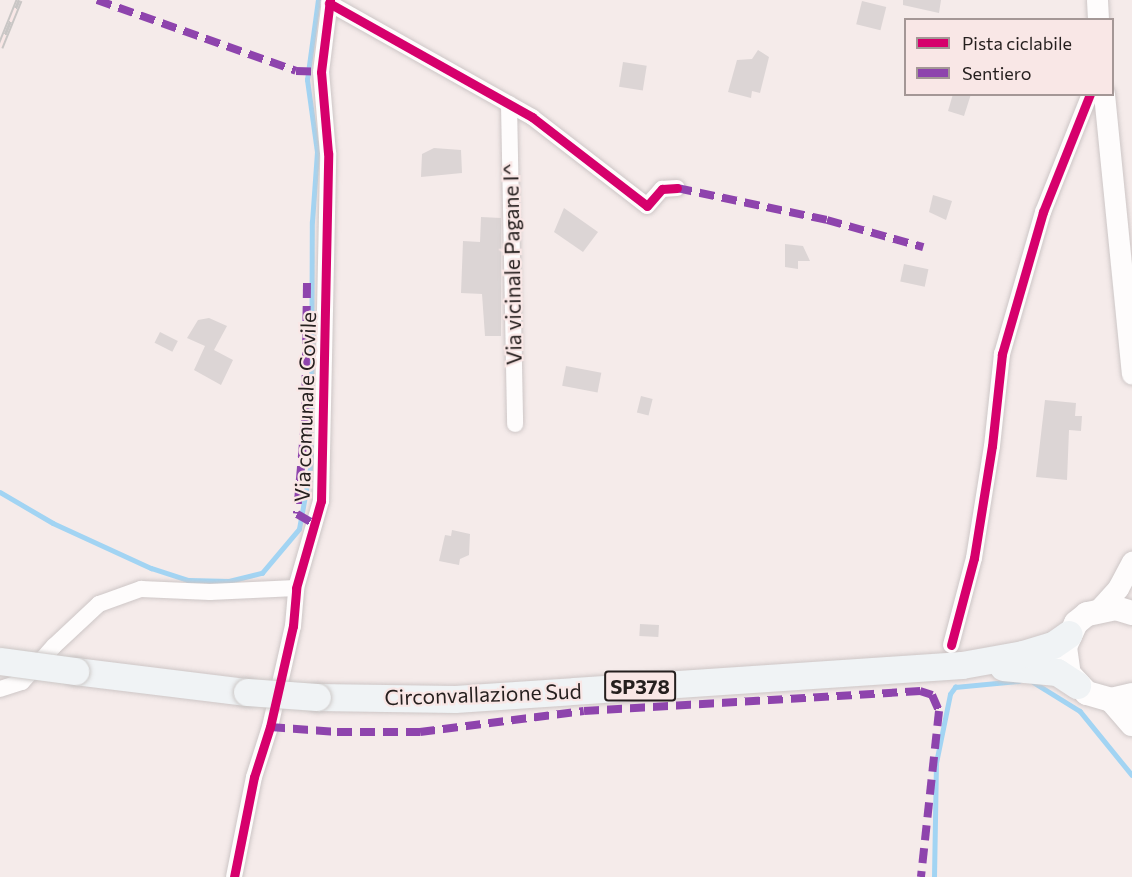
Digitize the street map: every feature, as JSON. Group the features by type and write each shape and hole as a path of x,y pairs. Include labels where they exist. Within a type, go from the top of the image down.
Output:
{"main road":[{"path":"1100,609 1116,608 1132,613"},
{"name":"Circonvallazione Sud","path":"0,662 247,692 317,697 455,699 957,655 1023,654 1053,645 1069,634 1076,623 1100,609"},
{"path":"1069,634 1065,661 1077,685"},
{"name":"SP378","path":"957,655 1057,672 1087,693 1121,697"},
{"path":"1121,697 1132,724"}],"street":[{"path":"1097,0 1098,18"},
{"path":"330,2 532,117 647,206 662,189 677,188"},
{"name":"Via comunale Covile","path":"234,877 254,777 290,637 296,588 316,525 325,463 328,153 321,72 330,2"},
{"path":"957,655 992,446 1002,354 1043,212 1089,96"},
{"path":"1104,96 1132,374"},
{"name":"Via vicinale Pagane I^","path":"508,104 515,424"},
{"path":"1100,609 1118,588 1132,562"},
{"path":"0,689 22,682 99,604 141,589 210,592 296,588"}],"building":[{"path":"903,0 941,0 939,13 903,5"},
{"path":"862,1 886,7 880,30 856,24"},
{"path":"758,50 769,57 760,93 752,91 751,98 728,92 737,60 752,59"},
{"path":"623,62 647,66 643,90 619,87"},
{"path":"952,96 970,96 964,116 948,111"},
{"path":"434,148 461,150 462,173 421,177 422,154"},
{"path":"933,195 952,201 946,220 929,212"},
{"path":"564,208 598,232 583,252 554,232"},
{"path":"481,217 501,218 501,336 485,336 482,294 461,293 463,241 480,242"},
{"path":"785,244 803,246 810,261 798,261 798,269 785,267"},
{"path":"904,264 928,269 925,287 900,282"},
{"path":"209,318 227,326 214,350 233,360 221,385 194,370 205,346 187,338 198,320"},
{"path":"160,332 178,341 172,352 155,343"},
{"path":"566,366 601,373 598,393 562,386"},
{"path":"641,396 653,399 649,415 637,412"},
{"path":"1045,400 1076,403 1075,416 1082,416 1081,431 1069,430 1067,480 1036,477"},
{"path":"452,530 470,534 469,555 460,559 459,565 439,561 445,535 451,536"},
{"path":"640,624 659,625 658,637 639,636"}],"waterway":[{"path":"0,492 53,523 151,568 188,580 229,581 262,573 299,529 311,463 312,222 317,152 307,80 318,0"},
{"path":"934,877 936,763 950,694 955,687 1019,681"},
{"path":"1033,682 1080,711 1132,775"}],"railway":[{"path":"0,47 19,0"}],"marked path":[{"path":"97,0 296,71 321,72"},
{"path":"677,188 827,220 923,247"},
{"path":"307,283 305,420 297,514 316,525"},
{"path":"270,727 337,732 420,732 584,711 920,691 932,695 939,711 921,877"}],"cycle path":[{"path":"234,877 254,777 270,727 293,626 296,588 321,501 328,153 321,72 330,0"},
{"path":"329,3 532,117 647,206 662,189 677,188"},
{"path":"951,645 974,558 992,446 1002,354 1043,212 1089,96"}]}
